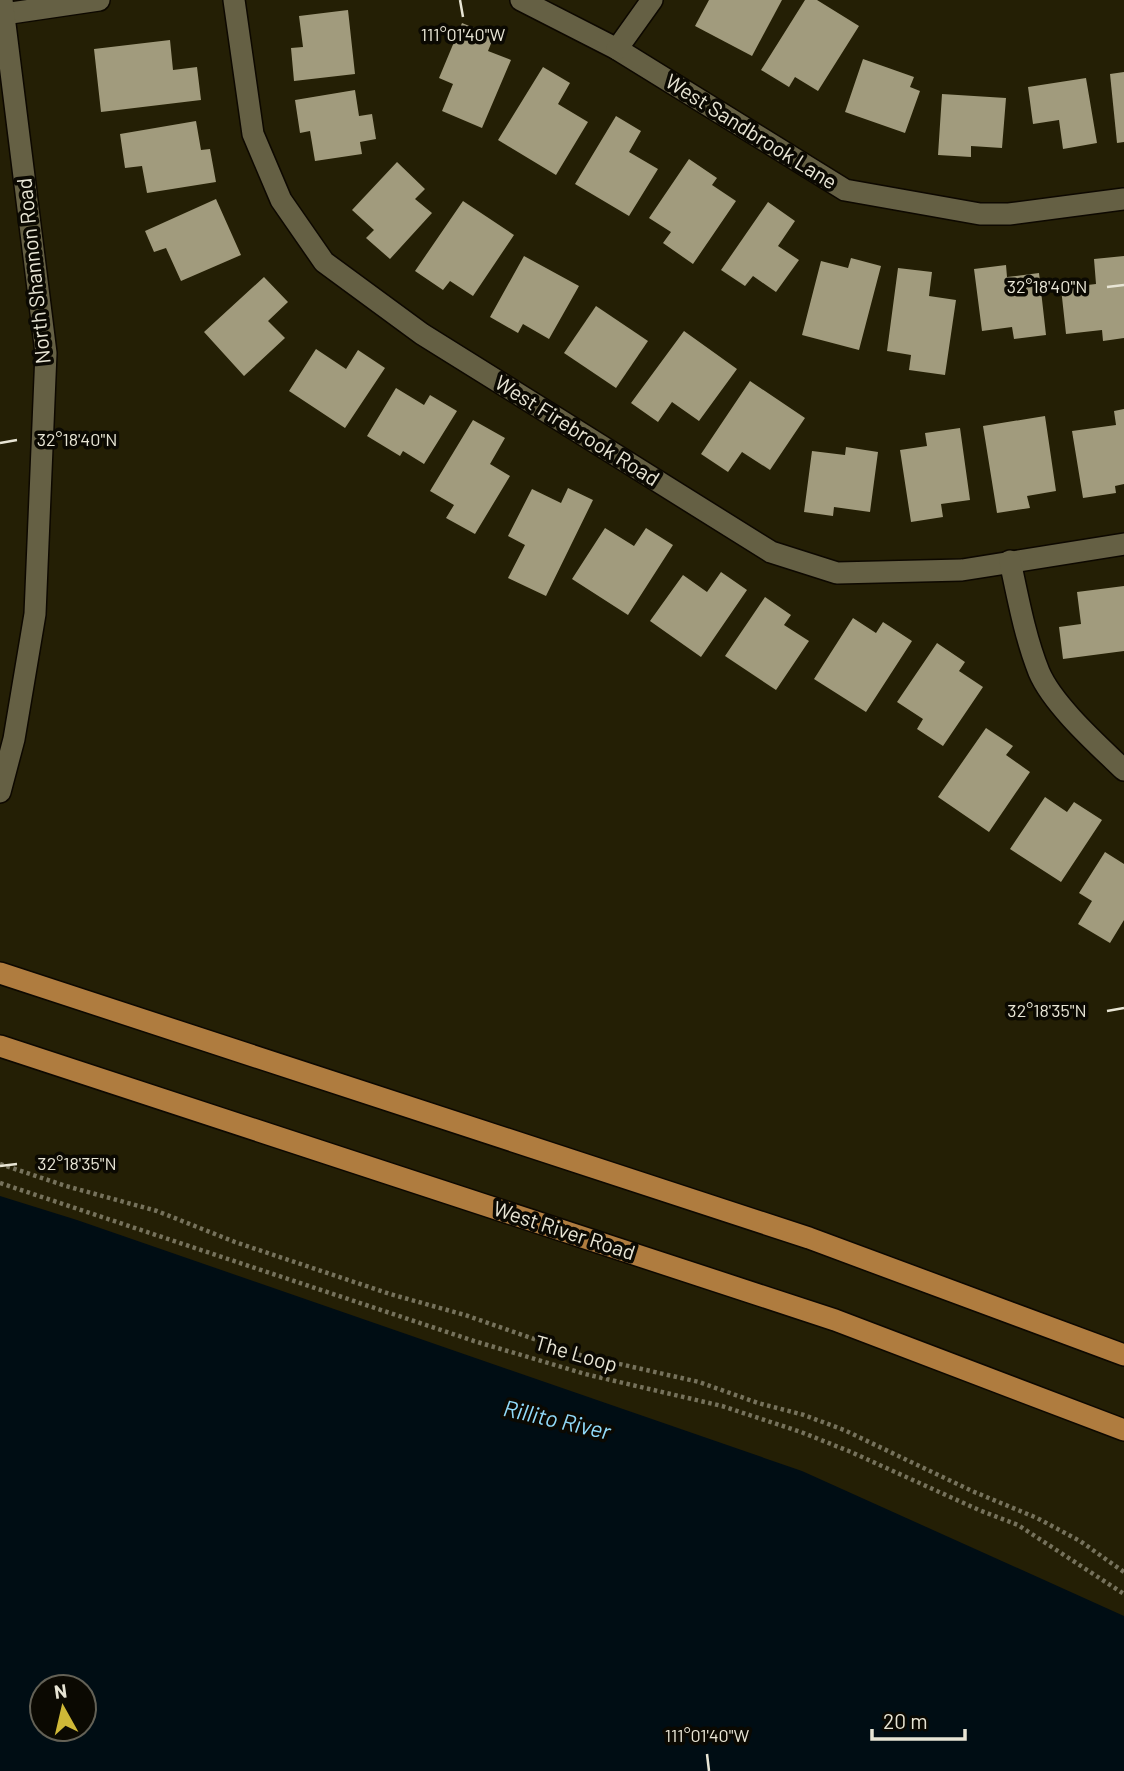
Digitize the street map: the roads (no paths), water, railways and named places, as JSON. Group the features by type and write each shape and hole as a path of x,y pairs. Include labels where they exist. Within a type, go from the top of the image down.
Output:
{"main road":[{"path":"0,973 809,1238 1124,1355"},
{"name":"West River Road","path":"0,1045 835,1320 1124,1430"}],"street":[{"path":"3,7 99,0"},
{"name":"West Firebrook Road","path":"234,0 253,134 281,200 324,262 422,334 771,552 837,573 962,570 1124,544"},
{"name":"West Sandbrook Lane","path":"521,0 617,49 845,190 980,214 1009,214 1124,199"},
{"path":"617,49 652,0"},
{"name":"North Shannon Road","path":"0,792 13,739 35,614 46,353 3,7"},
{"path":"1010,561 1018,604 1040,673 1052,693 1086,733 1124,770"}],"water":[{"name":"Rillito River","path":"0,1196 77,1220 802,1471 1124,1616 1124,1771 0,1771"}]}
